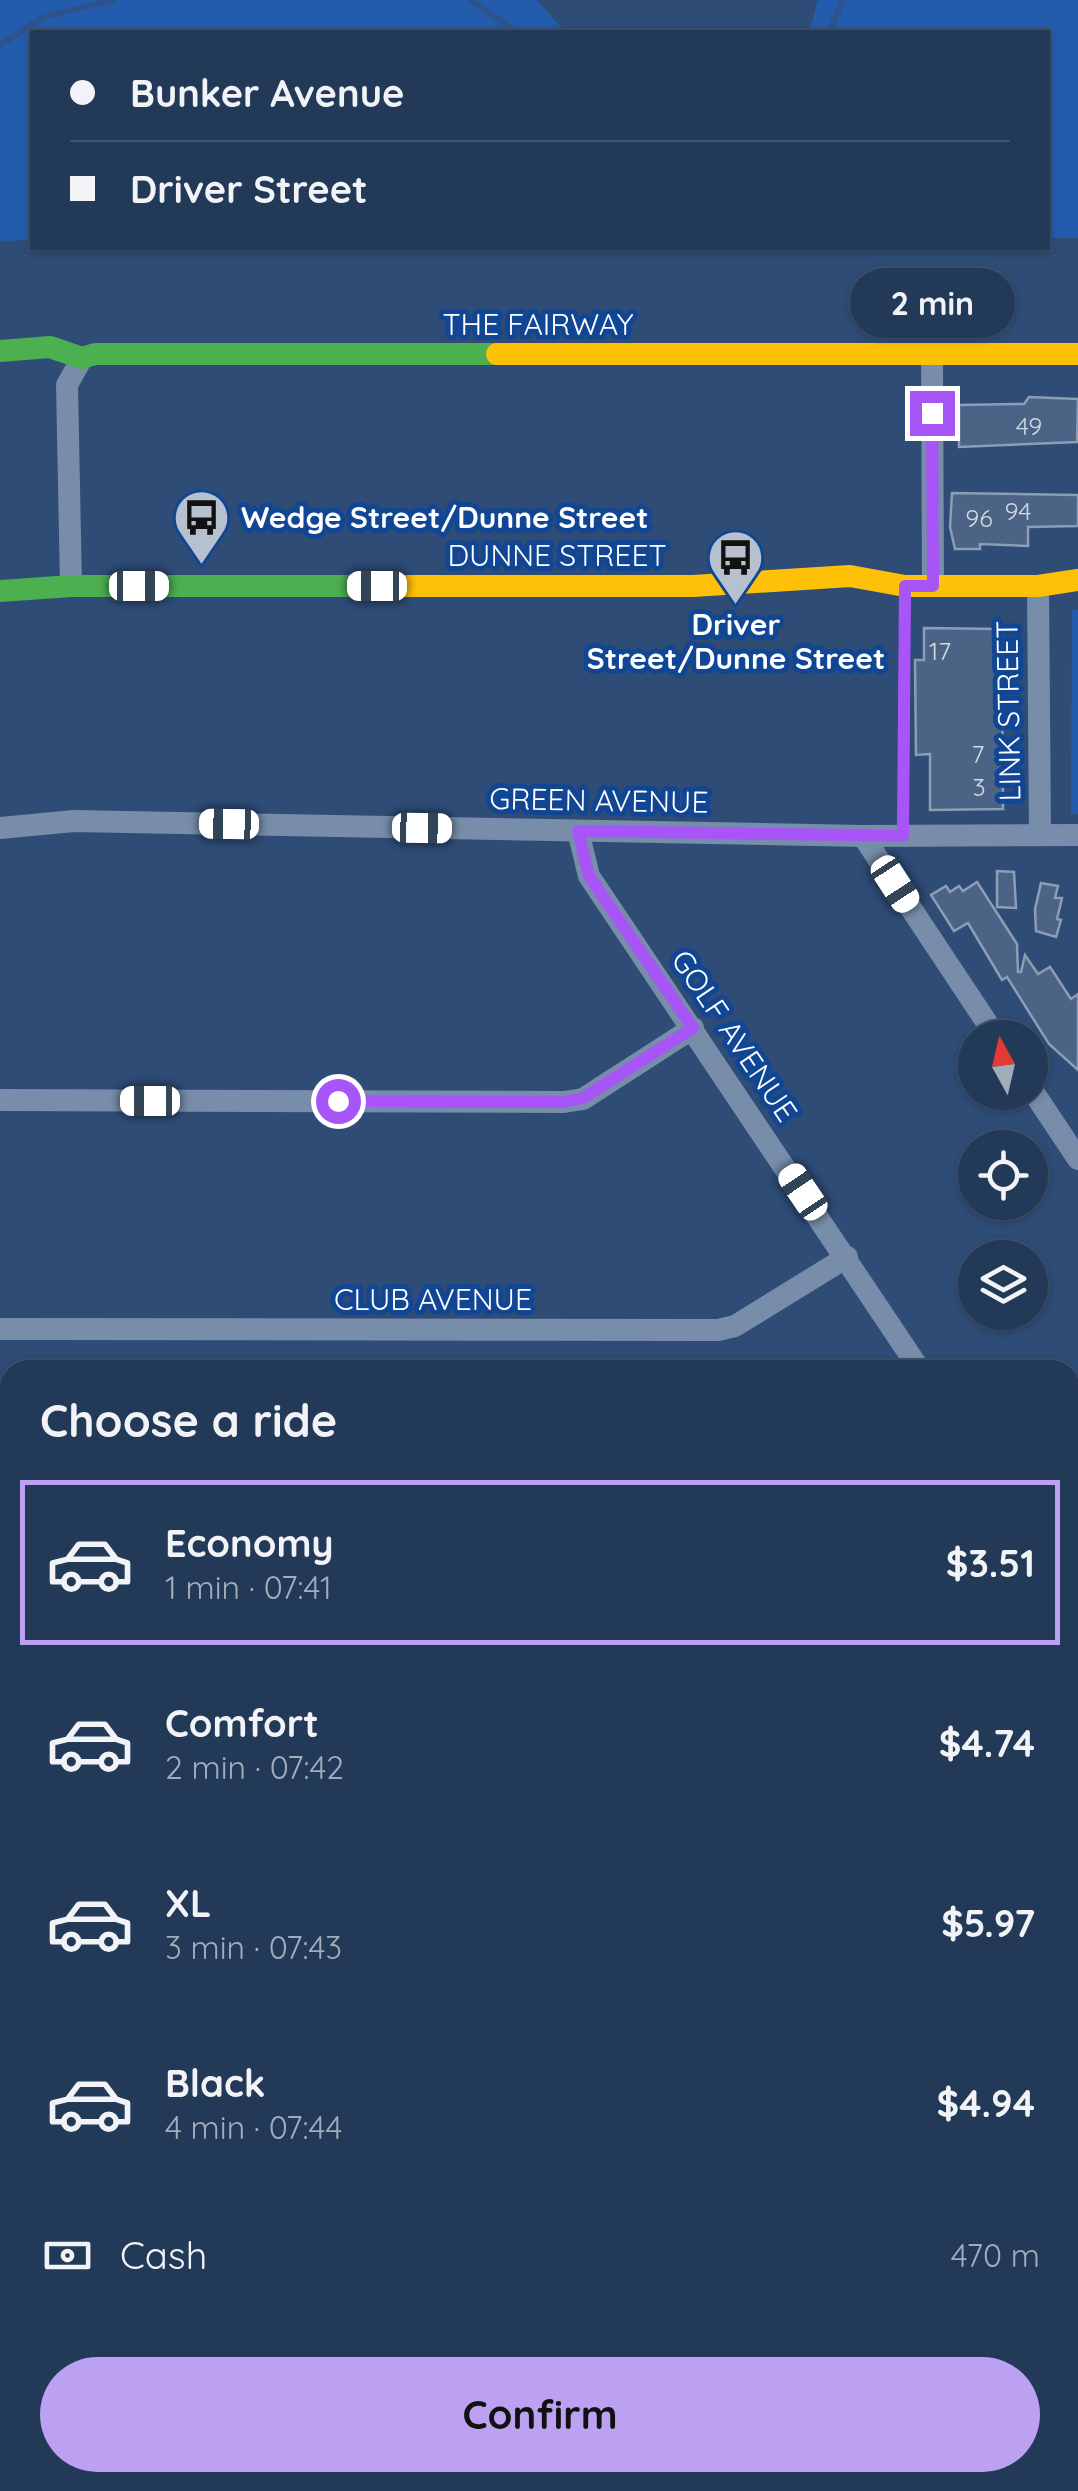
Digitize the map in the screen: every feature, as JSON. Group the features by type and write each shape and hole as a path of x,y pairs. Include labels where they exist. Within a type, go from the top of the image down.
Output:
{"main road":[{"name":"THE FAIRWAY","path":"0,351 50,347 82,358 95,354 1078,354"},
{"name":"DUNNE STREET","path":"0,591 70,586 694,586 850,576 905,586 1038,586 1078,580"},
{"name":"DUNNE STREET","path":"1038,586 1078,594"}],"street":[{"path":"932,356 933,586"},
{"path":"70,586 67,385 82,358"},
{"name":"LINK STREET","path":"1038,586 1040,834"},
{"name":"GREEN AVENUE","path":"0,828 74,821 863,836 1078,835"},
{"name":"GOLF AVENUE","path":"578,831 589,876 913,1360"},
{"path":"863,836 986,1020"},
{"path":"0,1100 564,1102 583,1098 693,1028"},
{"path":"1046,1110 1078,1159"},
{"name":"CLUB AVENUE","path":"0,1329 718,1330 736,1326 846,1257"}],"lane":[{"path":"903,836 905,586"}],"shaded area":[{"path":"0,0 537,0 563,30 30,30 30,240 0,241"},
{"path":"818,0 1078,0 1078,238 1050,238 1050,30 810,30"},
{"path":"1072,610 1078,610 1078,814 1071,814"}],"building":[{"path":"1029,397 1078,399 1077,442 959,447 959,405 1024,404"},
{"path":"952,493 1078,495 1078,526 1028,527 1028,546 980,544 980,549 955,549 950,527"},
{"path":"924,628 1002,629 1003,809 930,810 930,754 916,755 915,660 924,660"},
{"path":"997,871 1014,872 1016,908 997,907"},
{"path":"977,882 1017,944 1018,972 1025,955 1038,974 1050,967 1071,999 1078,994 1078,1070 1049,1044 1048,1020 1034,1020 1007,977 1002,980 968,923 954,931 931,895 946,886 950,892 959,886 963,891"},
{"path":"1041,883 1058,886 1055,898 1062,898 1056,937 1036,931 1035,909"}],"waterway":[{"path":"0,45 45,16 115,0"},
{"path":"470,0 514,30"},
{"path":"830,30 843,0"}],"traffic: fast":[{"path":"0,351 50,347 82,358 95,354 497,354"},
{"path":"0,591 71,586 380,586"}],"traffic: slow":[{"path":"497,354 1078,354"},
{"path":"380,586 693,586 850,576 905,586 1038,586 1078,580"}],"place":[{"name":"Wedge Street/Dunne Street","path":"202,567"},
{"name":"Driver Street/Dunne Street","path":"736,606"}],"route":[{"path":"338,1101 564,1102 583,1098 693,1028 589,876 578,831 903,836 905,586 933,586 932,413"}]}
